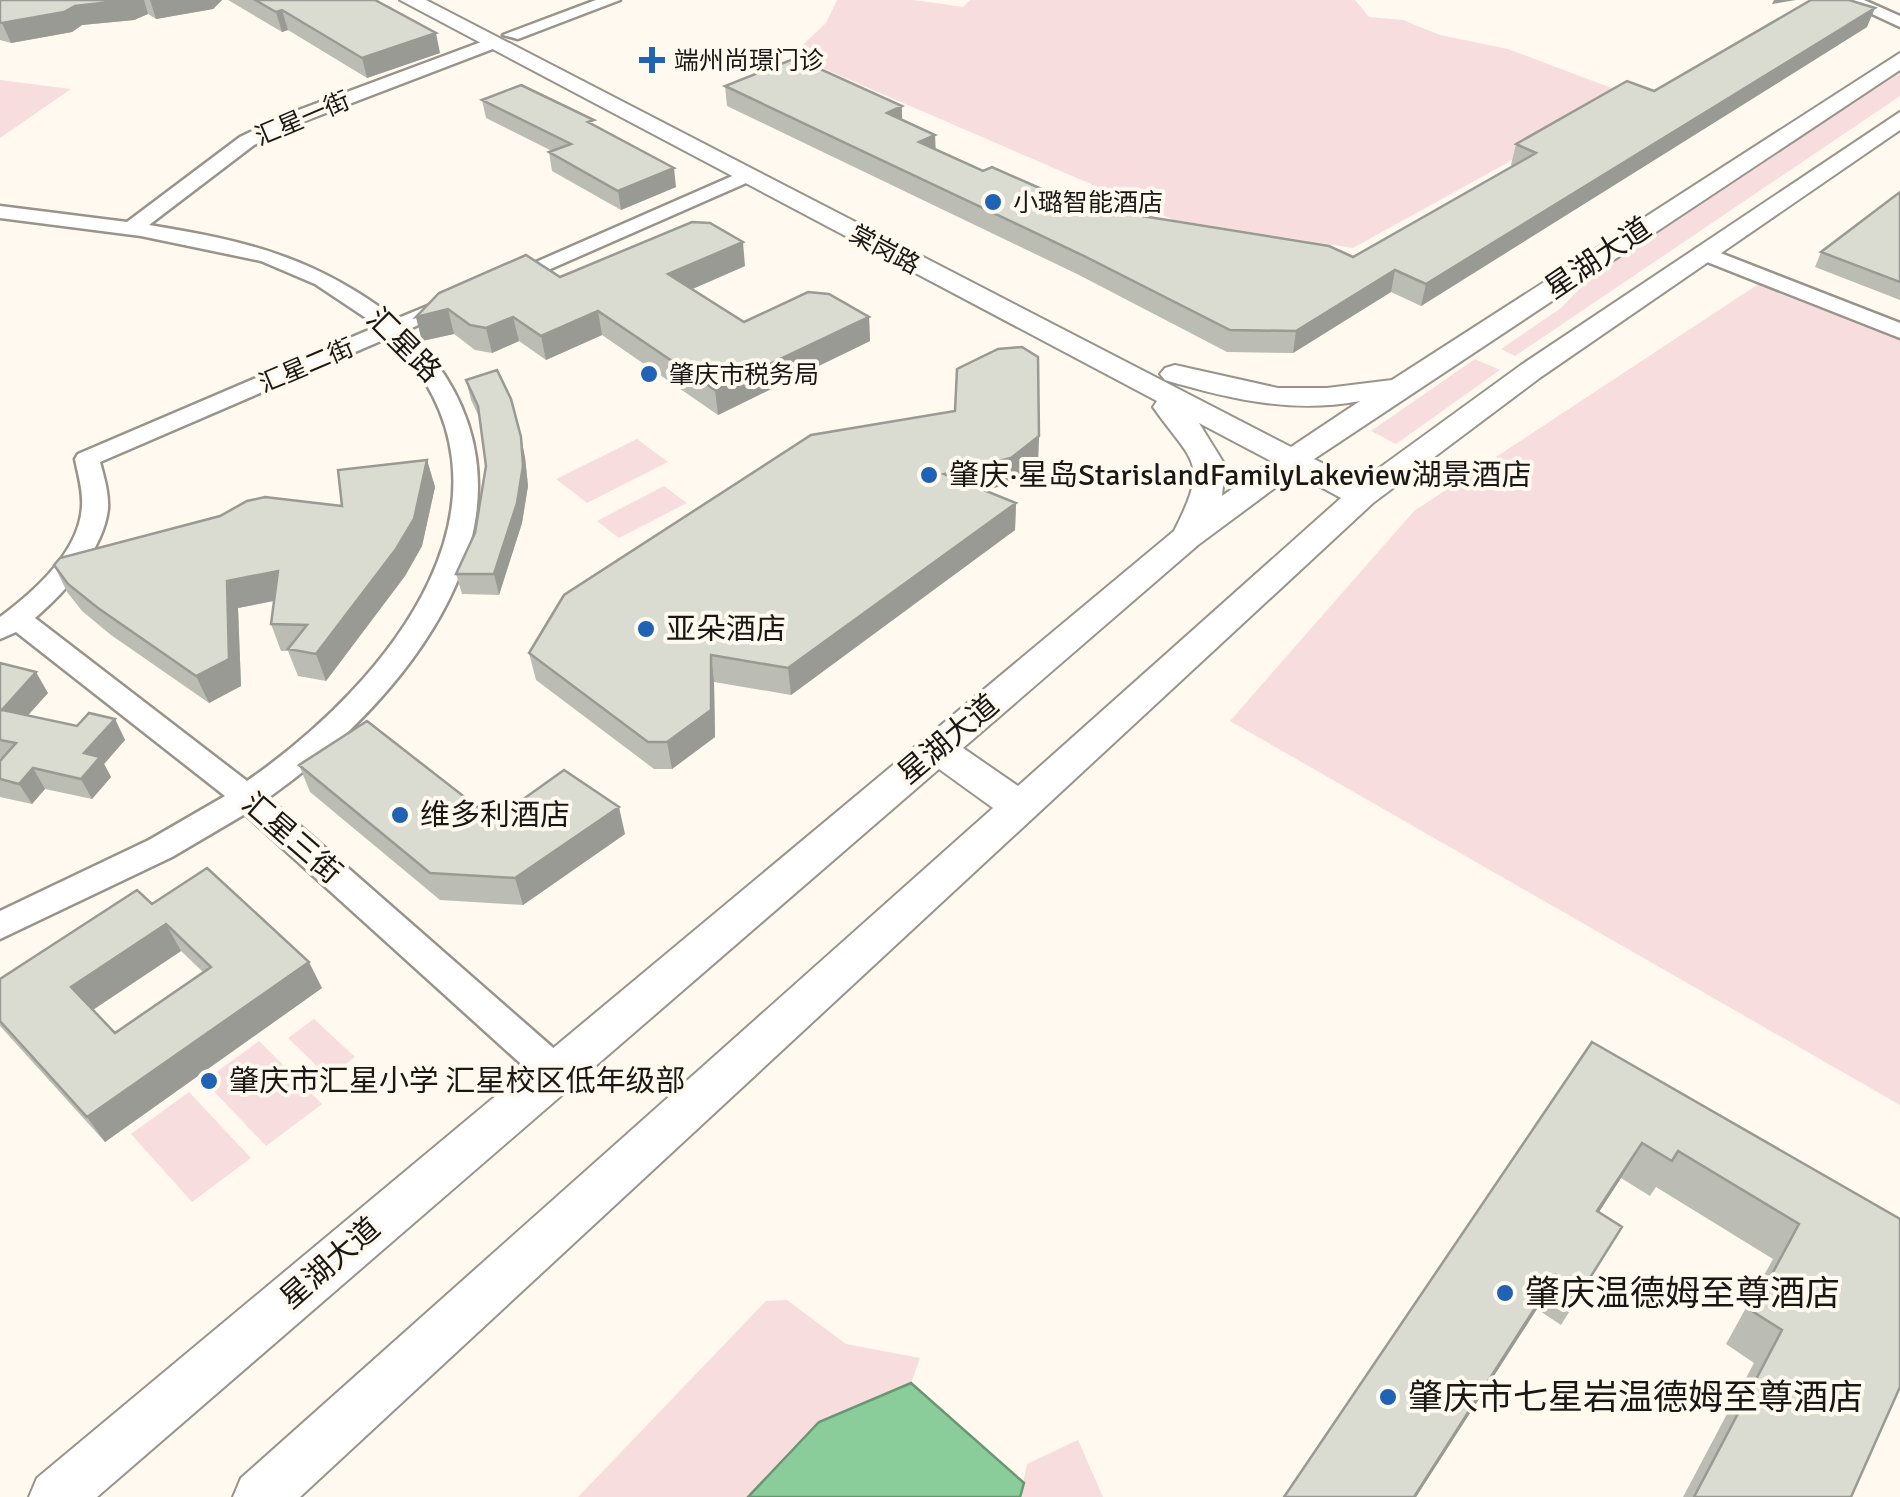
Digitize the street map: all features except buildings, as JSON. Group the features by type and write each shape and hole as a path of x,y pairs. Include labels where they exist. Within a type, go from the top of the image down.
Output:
{"main road":[{"name":"棠岗路","path":"410,0 502,39 1372,488"},
{"name":"棠岗路","path":"443,0 502,39 746,176 887,238"},
{"name":"星湖大道","path":"56,1497 1186,538 1303,452 1900,60"},
{"name":"星湖大道","path":"260,1497 1372,488 1532,371 1900,119"},
{"path":"1474,341 1532,371"},
{"path":"1163,381 1303,400 1336,398 1411,381"},
{"path":"1163,381 1205,448 1212,467 1212,484 1186,538"},
{"path":"936,748 1020,806"}],"street":[{"name":"汇星一街","path":"132,228 246,141 295,118 612,0"},
{"path":"1850,0 1900,22"},
{"name":"汇星二街","path":"9,624 76,557 95,512 88,459 746,176"},
{"name":"汇星路","path":"0,212 132,228 279,259 344,290 393,328 445,384 464,429 469,487 456,557 396,660 307,750 247,797 188,833 0,926"},
{"path":"1705,253 1900,331"},
{"name":"汇星三街","path":"9,624 247,797 554,1072"}],"shaded area":[{"path":"837,0 914,0 963,7 970,0 1355,0 1369,17 1403,20 1440,35 1508,49 1630,95 1353,248 1174,220 792,55 826,23"},
{"path":"1900,73 1900,96 1515,356 1501,349 1561,308 1596,272"},
{"path":"0,80 71,89 0,138"},
{"path":"1760,283 1900,340 1900,1105 1230,721 1414,511"},
{"path":"1475,359 1500,370 1396,444 1371,431"},
{"path":"637,439 668,462 587,503 556,479"},
{"path":"664,486 687,503 619,538 597,521"},
{"path":"314,1019 355,1057 328,1077 288,1038"},
{"path":"259,1041 322,1104 266,1146 204,1081"},
{"path":"189,1092 251,1158 192,1202 131,1134"},
{"path":"787,1300 846,1344 920,1358 911,1383 819,1422 748,1497 578,1497 766,1301"},
{"path":"911,1383 1024,1483 1020,1497 748,1497 819,1422"},
{"path":"1078,1440 1103,1497 1020,1497 1027,1464"}],"place":[{"name":"端州尚璟门诊","path":"652,60"},
{"name":"小璐智能酒店","path":"993,202"},
{"name":"肇庆市税务局","path":"649,374"},
{"name":"肇庆·星岛StarislandFamilyLakeview湖景酒店","path":"929,475"},
{"name":"亚朵酒店","path":"646,629"},
{"name":"维多利酒店","path":"400,815"},
{"name":"肇庆市汇星小学 汇星校区低年级部","path":"209,1081"},
{"name":"肇庆温德姆至尊酒店","path":"1505,1293"},
{"name":"肇庆市七星岩温德姆至尊酒店","path":"1388,1397"}]}
